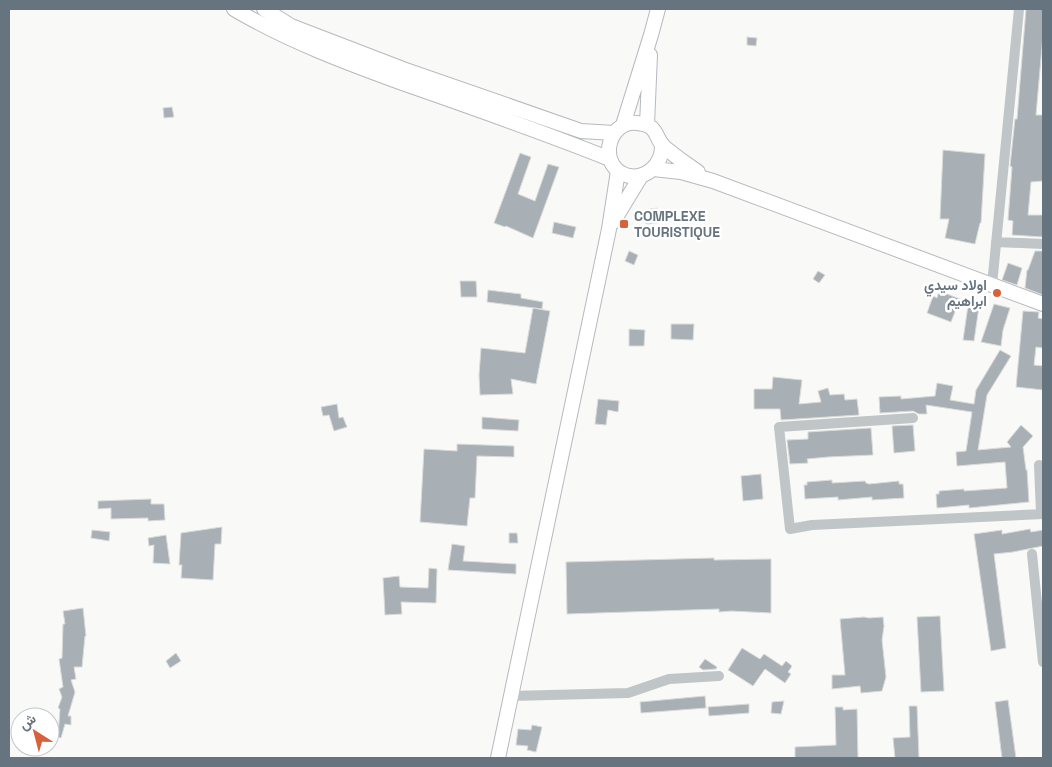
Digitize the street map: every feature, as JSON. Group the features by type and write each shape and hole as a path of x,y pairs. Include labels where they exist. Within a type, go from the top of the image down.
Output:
{"main road":[{"path":"234,9 257,23 292,40 614,165 626,175 647,172 681,172 713,181 1043,304"},
{"path":"264,9 291,26 403,70 581,131 618,129 636,122 647,125 658,135 662,144 684,163 713,181"},
{"path":"498,758 609,229 614,165 608,146 618,129 651,35 658,9"},
{"path":"647,125 651,35"},
{"path":"609,229 647,172 660,159 662,144"}],"street":[{"path":"992,284 1019,9"},
{"path":"996,242 1043,244"},
{"path":"913,418 779,427 790,529 812,525 1042,514 1039,465"},
{"path":"1032,554 1043,662"},
{"path":"511,696 628,693 669,679 719,676"},
{"path":"498,758 504,758"}],"building":[{"path":"1026,9 1043,9 1043,35 1036,115 1043,115 1043,181 1031,182 1028,215 1043,215 1043,237 1012,235 1013,221 1008,220 1012,167 1010,166 1015,119 1017,119"},
{"path":"747,37 757,38 756,46 747,45"},
{"path":"172,107 174,117 164,118 163,108"},
{"path":"943,150 985,154 981,223 975,244 945,238 949,219 940,219"},
{"path":"520,153 531,157 518,194 535,201 548,164 559,167 533,238 506,226 494,223"},
{"path":"657,208 659,223 646,224 645,210"},
{"path":"554,222 576,227 573,238 552,233"},
{"path":"629,251 638,255 634,265 625,261"},
{"path":"1035,251 1043,251 1043,295 1025,288 1027,270"},
{"path":"1008,263 1022,268 1017,285 1002,280"},
{"path":"818,271 825,275 819,283 813,279"},
{"path":"460,281 476,281 477,297 461,297"},
{"path":"488,290 521,294 521,298 543,302 542,309 487,302"},
{"path":"939,291 960,299 951,322 927,313 933,296 937,298"},
{"path":"969,299 980,300 974,341 963,340"},
{"path":"994,304 1010,308 1003,330 1001,346 981,342"},
{"path":"533,308 550,311 536,384 511,379 513,394 480,395 481,348 525,353"},
{"path":"1023,311 1039,312 1038,318 1043,319 1043,348 1036,347 1034,365 1043,366 1043,390 1016,387"},
{"path":"671,324 694,324 693,340 671,339"},
{"path":"629,329 645,330 644,346 629,346"},
{"path":"1000,350 1011,356 987,395 978,450 1011,447 1007,442 1021,425 1033,436 1023,447 1029,502 969,508 969,505 937,508 936,494 939,494 939,491 1007,488 1005,462 957,466 956,452 966,451 972,412 926,405 927,414 919,414 913,411 880,413 879,397 901,396 901,399 935,396 937,383 953,386 950,400 974,404 976,390"},
{"path":"773,377 802,380 799,404 821,402 818,391 828,388 830,395 844,394 845,400 857,399 859,415 781,420 780,409 754,409 754,389 772,389"},
{"path":"598,399 619,401 618,412 608,410 606,425 595,424"},
{"path":"337,404 339,418 343,417 347,427 334,431 329,415 323,416 321,407"},
{"path":"482,417 519,420 518,431 482,429"},
{"path":"913,425 915,451 894,453 892,426"},
{"path":"871,428 873,455 807,459 808,463 790,464 787,440 808,439 808,432"},
{"path":"457,444 514,446 514,457 477,456 475,498 470,498 467,526 420,522 424,449 457,451"},
{"path":"761,474 763,499 743,501 741,476"},
{"path":"832,480 832,483 865,481 869,484 899,481 899,484 903,484 904,498 872,500 872,497 838,500 838,497 805,499 804,485 807,485 807,482"},
{"path":"151,499 151,504 164,504 165,520 148,521 148,518 111,519 111,508 98,509 98,501"},
{"path":"222,527 221,544 215,544 213,580 181,578 182,565 179,565 181,533"},
{"path":"1030,529 1031,532 1043,530 1043,546 994,554 1006,648 991,651 974,534 1002,530 1002,534"},
{"path":"92,530 110,532 109,541 91,538"},
{"path":"509,533 517,533 518,543 509,543"},
{"path":"166,535 170,564 153,563 154,545 149,546 148,538"},
{"path":"452,544 465,546 463,561 516,564 516,574 448,570"},
{"path":"714,558 714,560 771,559 771,613 719,612 719,609 567,614 566,562"},
{"path":"429,568 437,569 436,603 401,602 402,614 385,615 383,578 399,576 400,587 428,588"},
{"path":"83,608 86,636 82,667 74,667 76,679 71,680 75,692 68,716 71,716 71,725 65,724 61,738 60,707 58,707 62,697 59,689 63,687 59,659 62,658 63,624 65,624 63,611"},
{"path":"940,616 944,691 921,692 917,617"},
{"path":"883,617 882,640 886,677 882,691 861,693 860,686 832,689 832,675 845,675 840,619"},
{"path":"742,648 760,659 764,654 782,666 786,661 792,666 788,672 791,674 785,683 765,669 753,686 728,670"},
{"path":"176,653 181,661 170,668 166,661"},
{"path":"705,659 717,667 716,669 703,670 699,667"},
{"path":"705,696 706,708 641,713 640,702"},
{"path":"1008,700 1016,758 1002,758 995,702"},
{"path":"784,701 781,714 771,713 772,702"},
{"path":"749,704 749,713 709,716 708,707"},
{"path":"909,706 917,706 919,758 895,758 893,738 910,737"},
{"path":"835,707 843,707 843,710 857,709 858,758 795,758 795,747 836,745"},
{"path":"532,725 542,727 536,752 527,750 528,746 516,745 518,729 531,730"}],"place":[{"name":"COMPLEXE TOURISTIQUE","path":"624,224"},
{"name":"اولاد سيدي ابراهيم","path":"997,293"}]}
